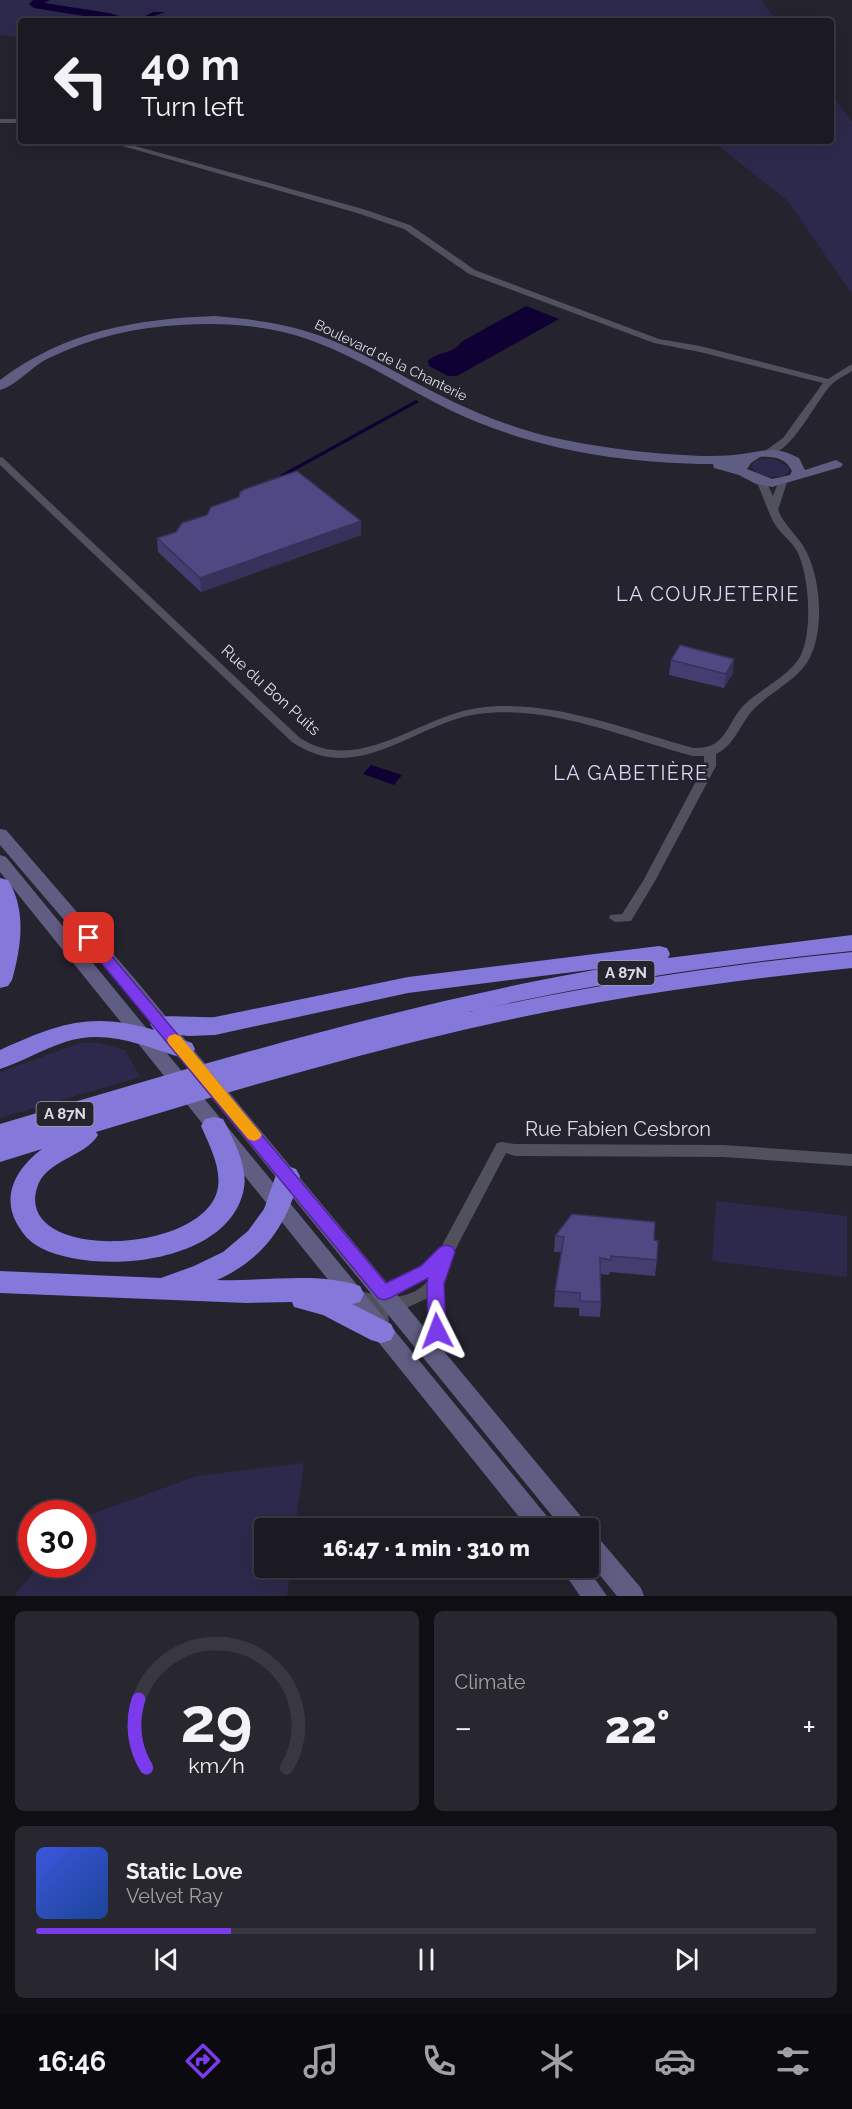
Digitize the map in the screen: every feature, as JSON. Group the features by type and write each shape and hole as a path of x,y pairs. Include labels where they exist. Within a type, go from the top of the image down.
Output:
{"highway":[{"path":"0,885 7,907 9,928 7,951 0,980"},
{"name":"A 87N","path":"0,1133 136,1102 251,1069 402,1020 582,980 773,951 852,943"},
{"path":"162,1024 188,1027 216,1026 408,984 483,974 704,950 773,951"},
{"name":"A 87N","path":"251,1069 572,998 775,967 852,960"},
{"path":"0,1060 50,1038 79,1030 109,1029 138,1034 183,1049"},
{"name":"A 87N","path":"0,1152 117,1117 136,1102"},
{"path":"117,1117 46,1158 34,1170 24,1187 21,1204 27,1220 39,1234 54,1243 103,1252 139,1250 187,1237 209,1225 224,1208 232,1189 230,1169 214,1126"},
{"path":"145,1288 191,1279 227,1264 262,1233 279,1206 287,1176"},
{"path":"0,1282 246,1292 309,1290 350,1294"},
{"path":"246,1292 315,1302 342,1312 381,1332"}],"main road":[{"name":"Boulevard de la Chanterie","path":"0,386 26,366 52,352 76,342 116,331 177,322 264,325 303,334 327,343 455,408 515,431 590,448 745,465"},
{"name":"Boulevard de la Chanterie","path":"0,391 15,375"},
{"path":"836,464 789,459 768,453 745,465 761,481 782,482 836,464 852,462"},
{"path":"789,459 799,471 796,476"},
{"path":"0,834 183,1049 386,1300 568,1518"},
{"path":"0,861 138,1034 534,1518"},
{"path":"599,1556 632,1596"},
{"path":"581,1578 595,1596"}],"street":[{"path":"0,121 18,121"},
{"path":"120,144 360,211 407,227 472,272 657,341 829,382"},
{"path":"768,453 786,440 829,382 852,367"},
{"path":"786,440 789,459"},
{"name":"Rue du Bon Puits","path":"0,460 296,740 315,751 335,755 367,751 475,711 515,709 536,711 693,752 710,753"},
{"path":"615,918 626,918 649,881 710,766 710,753 723,746 744,712 755,701 794,672 811,645 813,629 807,563 800,548 782,528 761,481"},
{"path":"774,508 782,482"},
{"name":"Rue Fabien Cesbron","path":"446,1252 502,1147 723,1151 852,1160"},
{"path":"435,1356 437,1331 435,1284 446,1252"},
{"path":"381,1332 386,1300 427,1270 446,1252"},
{"path":"350,1294 386,1300 417,1298 435,1284"}],"shaded area":[{"path":"0,0 761,0 775,18 18,18 18,38 0,35"},
{"path":"33,0 50,0 44,3 109,13 126,18 96,18 34,8 29,4"},
{"path":"153,12 165,12 148,18 142,18"},
{"path":"834,98 852,122 852,294 788,201 716,144 834,144"},
{"path":"526,306 559,319 457,376 448,376 429,366 428,361 432,358 454,349 461,342"},
{"path":"416,400 419,402 294,471 286,479 280,475"},
{"path":"774,459 789,467 789,471 783,476 762,477 751,467 755,461"},
{"path":"371,765 402,775 394,785 363,774"},
{"path":"80,1043 99,1043 125,1050 140,1077 0,1118 0,1072"},
{"path":"716,1201 847,1216 847,1277 712,1261"},
{"path":"304,1463 296,1518 254,1518 254,1578 290,1578 287,1596 14,1596 29,1578 96,1578 96,1512 197,1476"}],"building":[{"path":"297,471 361,521 200,578 157,538 176,532 182,523 207,515 211,507 239,497 240,492 245,489"},
{"path":"680,645 734,659 726,674 671,660"},
{"path":"572,1214 655,1222 654,1240 658,1241 657,1260 611,1256 611,1260 600,1258 601,1302 580,1301 580,1293 555,1291 564,1237 555,1236"}],"slow traffic":[{"path":"175,1040 254,1135"}],"district":[{"name":"LA COURJETERIE","path":"708,594"},
{"name":"LA GABETIÈRE","path":"631,773"}],"route":[{"path":"89,938 384,1293 427,1270 446,1252 435,1284 437,1331"}]}
